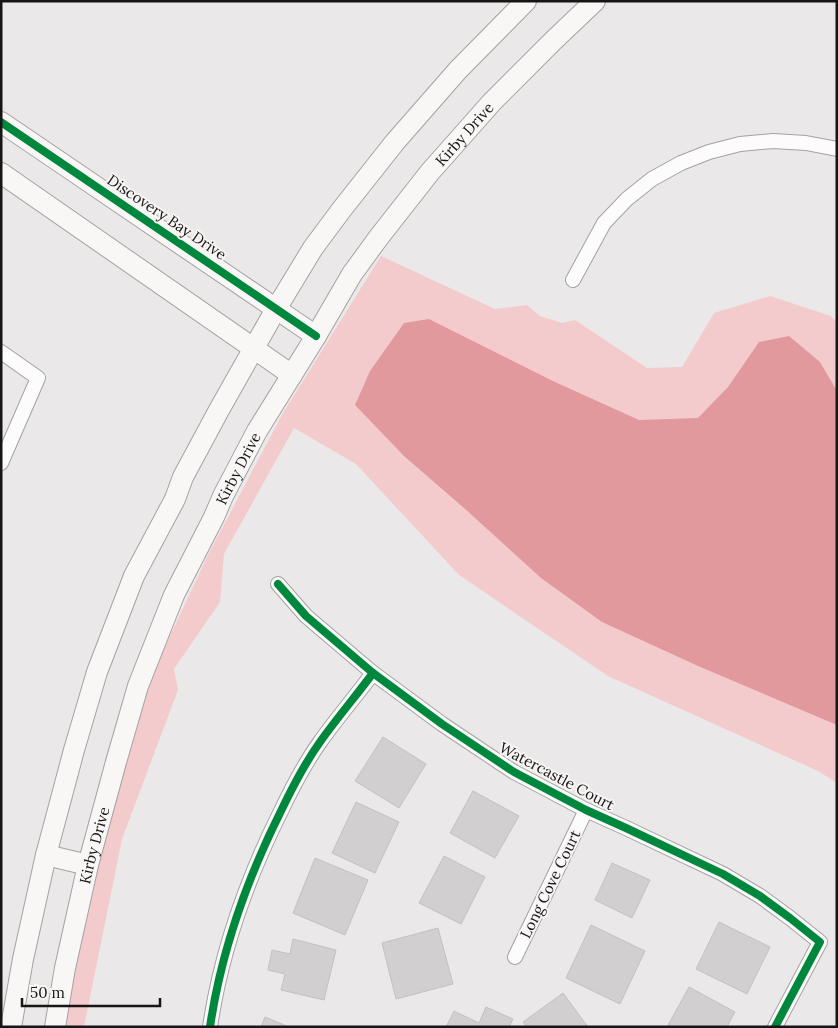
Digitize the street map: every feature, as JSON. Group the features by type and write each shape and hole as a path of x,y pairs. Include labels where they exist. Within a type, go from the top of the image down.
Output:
{"main road":[{"path":"11,1027 22,959 46,855 97,672 134,576 183,477 276,309 313,248 395,142 458,70 526,1"},
{"name":"Kirby Drive","path":"55,1027 65,968 88,865 138,686 174,595 223,496 257,432 352,274 379,237 430,172 492,102 596,1"},
{"name":"Discovery Bay Drive","path":"1,122 316,336"},
{"path":"1,174 292,375"},
{"path":"46,855 88,865"}],"street":[{"path":"573,280 604,223 627,199 652,179 681,163 709,152 740,144 773,141 806,143 837,149"},
{"path":"1,352 38,378 1,463"},
{"name":"Watercastle Court","path":"278,584 306,616 373,672 442,724 514,772 586,810 723,874 767,901 820,942 775,1027"},
{"path":"210,1027 225,956 244,896 266,840 291,790 319,743 373,672"},
{"name":"Long Cove Court","path":"515,957 586,810"}],"shaded area":[{"path":"381,256 495,309 527,305 540,316 562,323 575,320 647,368 682,367 714,313 770,296 831,316 837,323 837,783 818,771 608,676 459,575 356,464 294,428 224,554 220,602 174,669 178,690 122,839 84,1027 63,1027 87,895 137,706 208,555 283,413"},
{"path":"429,319 555,382 639,420 698,418 728,387 759,342 789,336 820,362 837,391 837,725 698,666 602,622 541,578 404,456 355,405 370,371 404,323"}],"building":[{"path":"383,737 426,764 399,808 355,781"},
{"path":"473,791 519,816 495,858 450,833"},
{"path":"356,802 399,822 375,873 332,853"},
{"path":"444,856 485,877 461,924 419,903"},
{"path":"315,858 368,880 345,935 293,913"},
{"path":"612,863 650,880 632,918 595,900"},
{"path":"719,922 770,947 747,994 696,969"},
{"path":"591,925 645,951 620,1004 566,978"},
{"path":"438,928 453,984 396,999 382,943"},
{"path":"293,939 336,950 324,1000 281,990 285,974 268,970 272,950 290,954"},
{"path":"689,987 735,1012 727,1027 667,1027"},
{"path":"563,993 588,1027 527,1027 523,1022"},
{"path":"486,1007 513,1019 509,1027 446,1027 454,1011 479,1023"},
{"path":"265,1017 289,1027 261,1027"}],"cycle path":[{"path":"1,122 316,336"},
{"path":"278,584 306,616 373,673 442,724 514,772 586,810 723,874 760,896 820,942 775,1027"},
{"path":"210,1027 228,944 246,889 257,863 309,758 373,673"}]}
